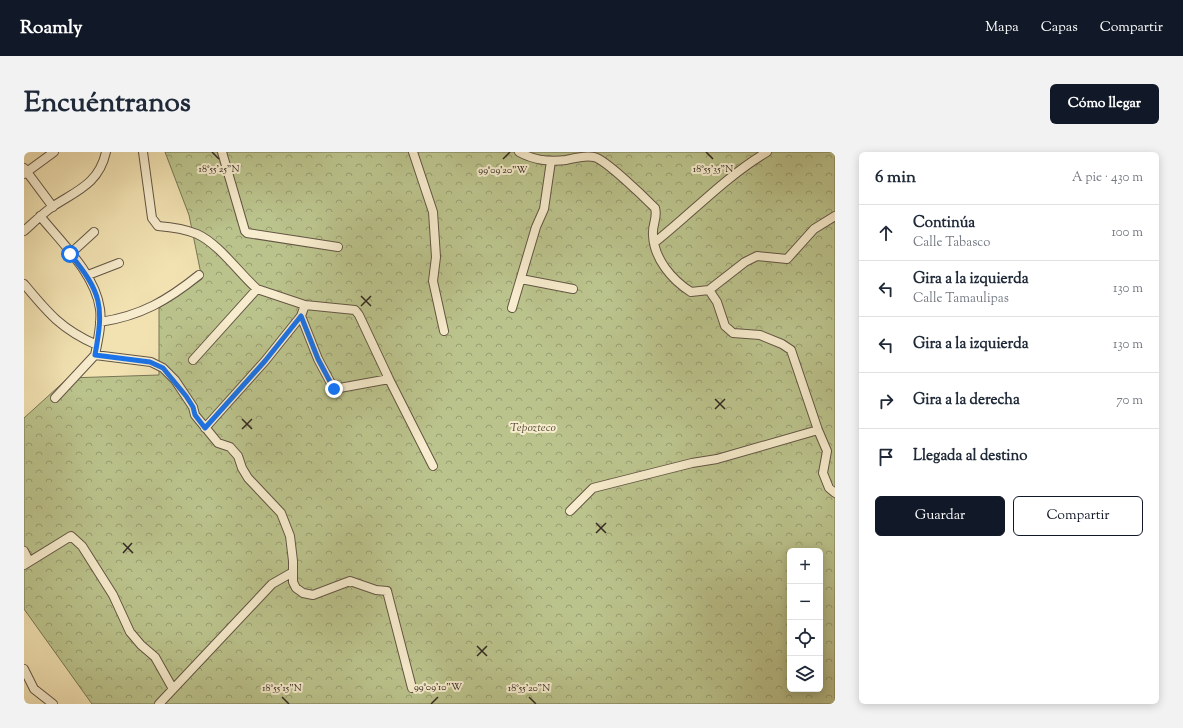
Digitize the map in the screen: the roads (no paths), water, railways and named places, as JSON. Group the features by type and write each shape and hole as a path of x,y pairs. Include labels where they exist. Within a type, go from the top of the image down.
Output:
{"street":[{"path":"53,207 25,171 54,152"},
{"path":"24,231 40,216 86,186 97,174 106,152"},
{"path":"143,152 152,218 158,226 179,228 198,235 212,244 258,289 305,304 355,310 360,315 389,379 433,466"},
{"path":"222,152 245,231 247,233 338,247"},
{"path":"413,152 433,212 436,257 433,281 444,331"},
{"path":"519,152 527,156 551,161 588,156 596,157 609,167 655,208 657,215 653,233 657,254 668,272 680,286 691,292 709,290 745,262 757,256 787,259 814,229 835,216"},
{"path":"654,243 682,222 714,191 767,152"},
{"path":"512,308 536,227 544,208 551,161"},
{"path":"40,216 88,275 96,291 100,310 100,322 95,355 55,398"},
{"path":"70,254 94,232"},
{"path":"88,275 119,263"},
{"path":"100,322 128,316 150,309 171,296 199,275"},
{"path":"521,279 573,289"},
{"path":"24,284 60,324 81,338 97,345"},
{"path":"193,360 258,289"},
{"path":"709,290 717,302 725,326 733,333 760,335 782,344 791,350 827,452 823,473 829,488 835,493"},
{"path":"205,428 265,361 301,316 305,304"},
{"path":"301,316 318,359 334,389 389,379"},
{"path":"95,355 150,362 163,368 186,396 193,407 195,415 205,428 218,443 230,447 238,456 242,468 248,478 282,513 290,536 293,561 293,582 296,588 303,593 313,594 350,582 376,590 387,591 412,688"},
{"path":"570,511 593,488 692,463 717,459 818,430"},
{"path":"24,551 26,563 70,536 82,546 113,595 130,632 141,645 155,657 173,688"},
{"path":"159,704 272,584 292,572"},
{"path":"24,669 34,688 53,704"}],"park label":[{"name":"Tepozteco","path":"533,428"}]}
